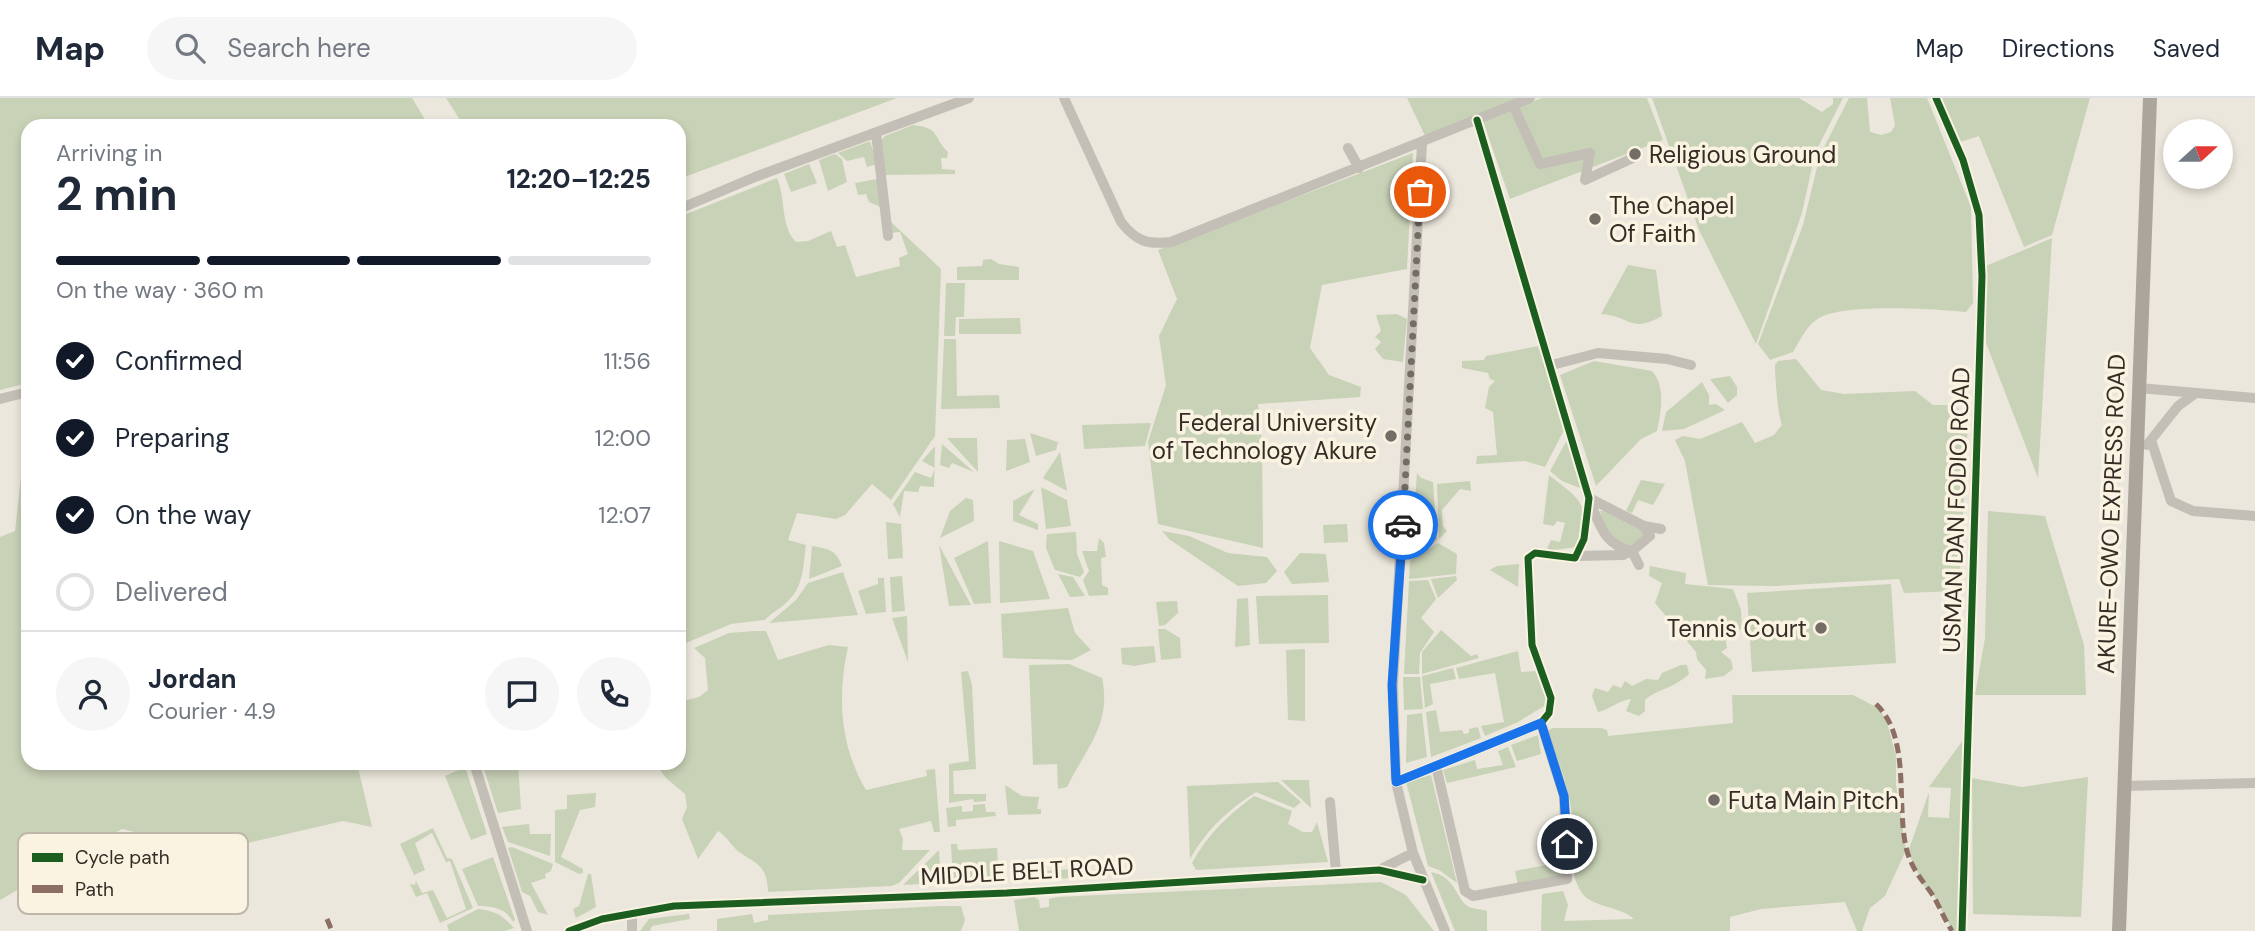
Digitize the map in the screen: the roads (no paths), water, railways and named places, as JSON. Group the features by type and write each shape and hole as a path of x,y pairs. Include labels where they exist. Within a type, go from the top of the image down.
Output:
{"highway":[{"name":"AKURE-OWO EXPRESS ROAD","path":"2119,931 2150,98"}],"street":[{"path":"686,206 755,177 969,98"},
{"path":"1064,98 1121,222 1141,242 1152,244 1171,242 1530,98"},
{"name":"USMAN DAN FODIO ROAD","path":"1936,98 1962,160 1979,215 1982,276 1962,931"},
{"path":"1513,105 1539,164 1590,153 1585,180 1635,157"},
{"path":"1477,120 1589,498 1604,536 1619,548 1632,551"},
{"path":"876,133 888,236"},
{"path":"1423,142 1392,685 1396,782 1413,853 1445,931"},
{"path":"1348,148 1359,168"},
{"path":"1548,366 1598,353 1667,359 1691,365"},
{"path":"2139,388 2255,398"},
{"path":"2136,457 2178,406 2197,393"},
{"path":"0,399 21,394"},
{"path":"2151,440 2157,451 2171,501 2193,512 2255,516"},
{"path":"1589,498 1644,526 1661,529"},
{"path":"1577,556 1584,540 1589,498"},
{"path":"1396,782 1541,723 1549,713 1551,698 1532,645 1528,558 1535,553 1570,559 1577,556 1623,555 1650,536 1644,526"},
{"path":"1632,551 1639,565"},
{"path":"1436,766 1465,891 1473,896 1567,879 1564,796 1541,723"},
{"path":"476,770 527,931"},
{"path":"2123,786 2255,783"},
{"path":"1329,802 1336,872"},
{"name":"MIDDLE BELT ROAD","path":"1379,870 1413,853"},
{"name":"MIDDLE BELT ROAD","path":"569,931 602,919 674,906 1007,893 1379,870 1423,880"},
{"path":"632,913 632,931"}],"place":[{"name":"Religious Ground","path":"1635,154"},
{"name":"The Chapel Of Faith","path":"1595,219"},
{"name":"Federal University of Technology Akure","path":"1391,436"},
{"name":"Tennis Court","path":"1821,628"},
{"name":"Futa Main Pitch","path":"1714,800"}]}
